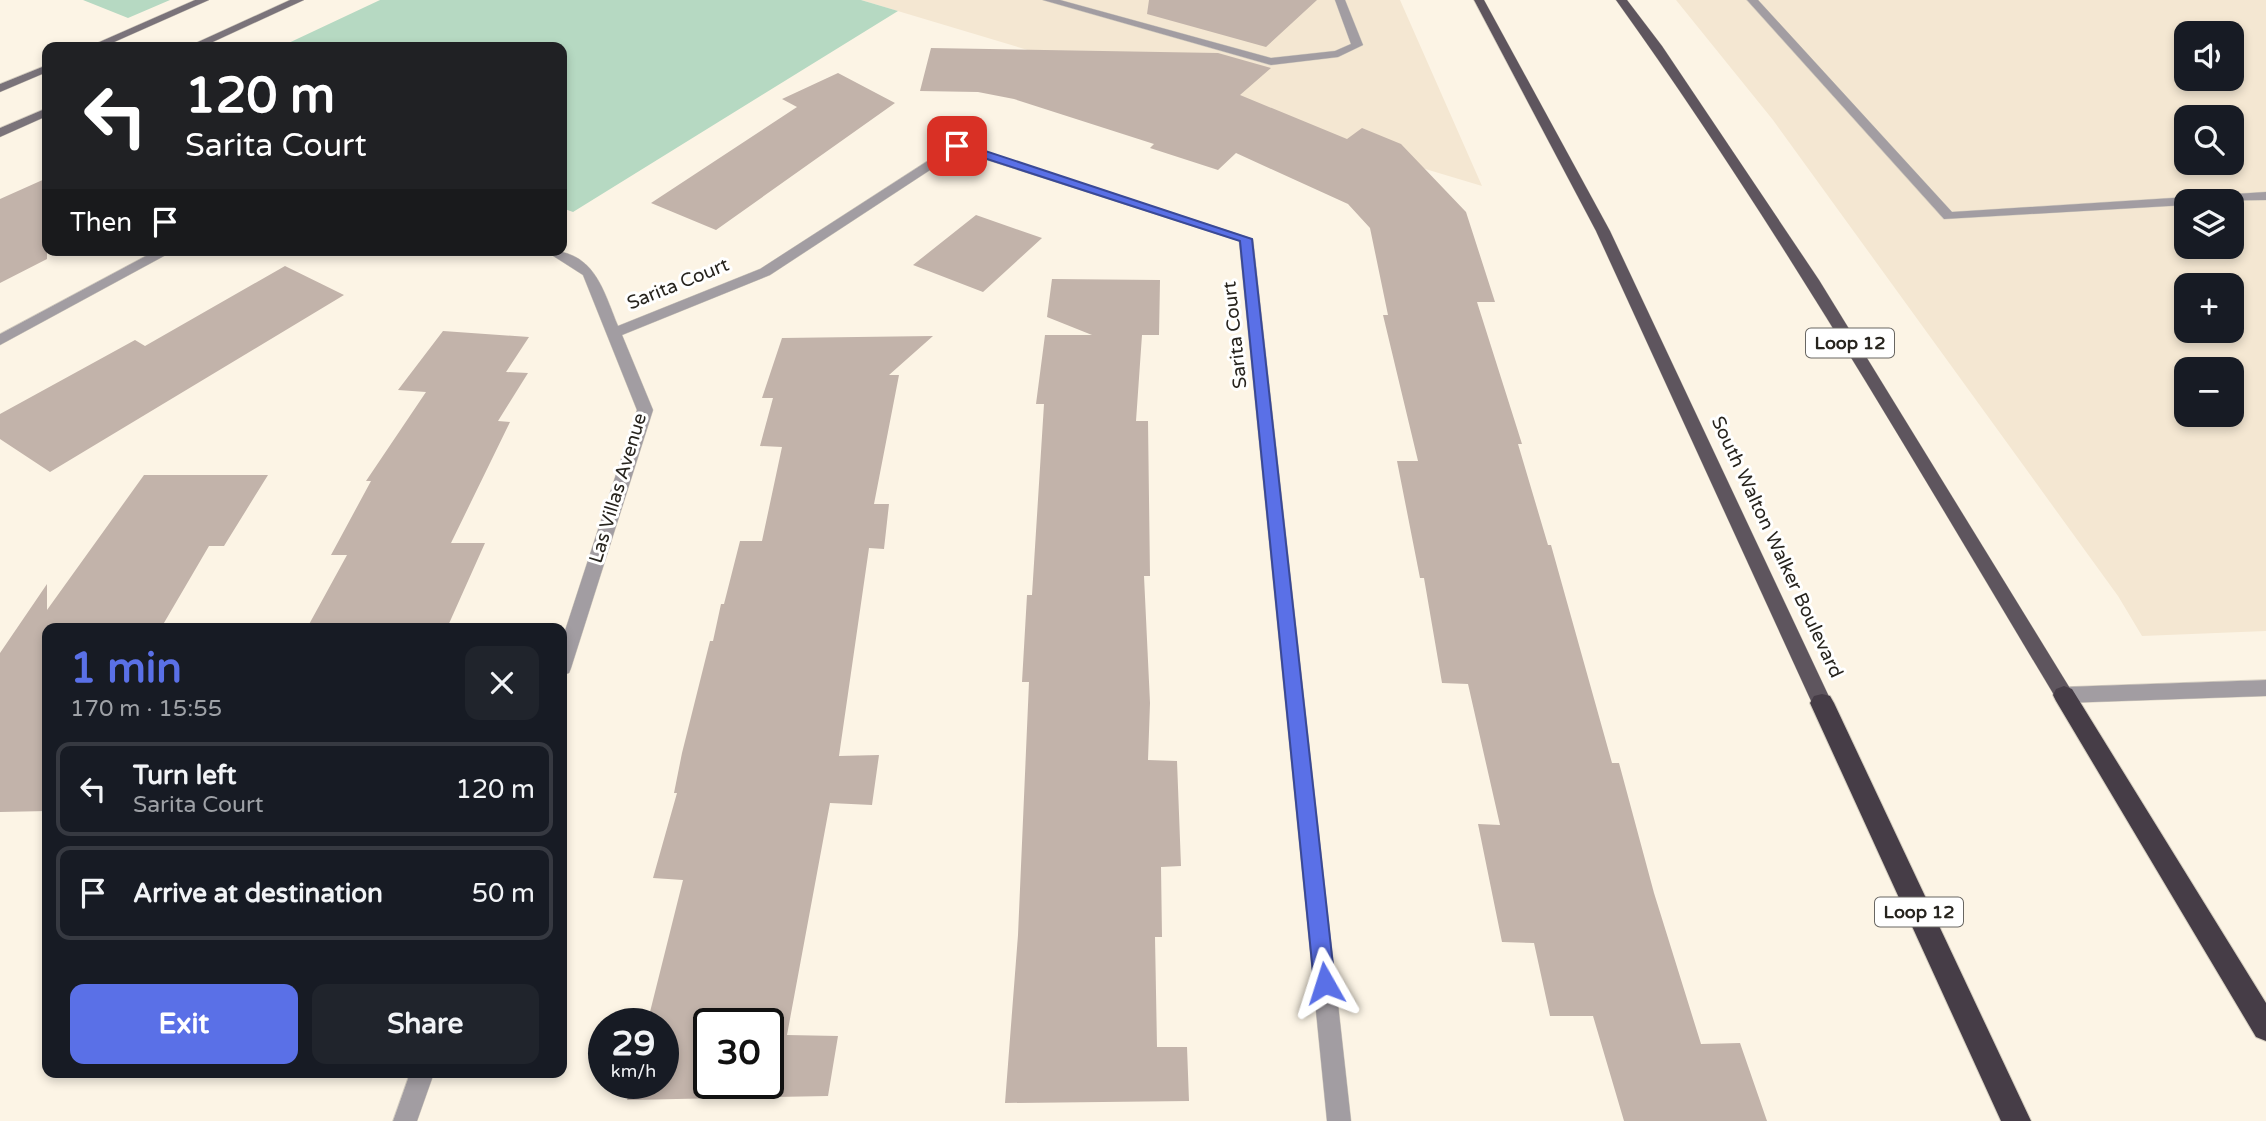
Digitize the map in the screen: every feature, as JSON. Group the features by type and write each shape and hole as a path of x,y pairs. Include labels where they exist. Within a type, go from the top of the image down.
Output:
{"highway":[{"name":"Loop 12","path":"2064,695 2266,1028"},
{"name":"South Walton Walker Boulevard","path":"1822,703 2016,1121"}],"main road":[{"path":"106,42 204,0"},
{"path":"204,42 299,0"},
{"name":"South Walton Walker Boulevard","path":"1479,0 1603,231 1822,703"},
{"name":"Loop 12","path":"1621,0 1656,46 1812,280 2064,695"},
{"path":"0,88 42,70"},
{"path":"0,133 42,114"}],"street":[{"path":"1048,0 1271,62 1338,54 1357,45 1340,0"},
{"path":"1752,0 1949,216 2174,202"},
{"name":"Sarita Court","path":"613,333 765,272 957,146 1246,239 1339,1121"},
{"path":"2244,197 2266,196"},
{"path":"0,340 158,256"},
{"name":"Las Villas Avenue","path":"561,256 589,273 645,410 567,652"},
{"path":"2064,695 2266,688"},
{"path":"405,1121 420,1078"}],"shaded area":[{"path":"861,0 1400,0 1482,186 1282,126"},
{"path":"1676,0 2266,0 2266,631 2142,636 2118,596 1773,120"}],"green space":[{"path":"83,0 170,0 128,18"},
{"path":"380,0 861,0 898,11 573,212 567,210 567,42 291,42"}],"building":[{"path":"1149,0 1317,0 1266,47 1147,14"},
{"path":"931,48 1218,53 1271,68 1240,95 1347,139 1362,128 1401,144 1466,212 1495,302 1477,302 1522,444 1518,444 1548,545 1551,545 1612,763 1619,763 1654,893 1701,1044 1740,1043 1767,1121 1624,1121 1593,1016 1550,1016 1534,943 1502,942 1478,824 1500,825 1468,684 1442,683 1424,578 1420,578 1397,461 1418,461 1383,315 1388,315 1370,228 1348,204 1236,153 1218,170 1150,148 1154,144 1014,99 978,92 920,91"},
{"path":"838,73 895,103 716,230 651,203 797,107 782,99"},
{"path":"42,180 42,256 47,256 47,259 0,283 0,199"},
{"path":"976,215 1042,238 983,292 913,265"},
{"path":"285,266 344,295 50,472 0,439 0,414 135,340 145,346"},
{"path":"1052,279 1160,280 1159,335 1142,335 1136,421 1148,421 1150,576 1144,576 1150,703 1148,760 1177,761 1181,866 1161,867 1162,937 1155,937 1157,1047 1187,1047 1189,1101 1005,1103 1018,935 1029,682 1022,682 1027,595 1032,595 1044,404 1036,404 1045,335 1092,335 1047,317"},
{"path":"443,331 529,337 506,372 528,373 498,421 510,422 451,543 485,543 449,623 310,623 347,555 331,555 371,481 366,481 426,392 398,390"},
{"path":"933,336 889,375 899,375 874,504 889,504 884,549 869,548 839,756 879,755 872,805 830,803 787,1035 838,1036 828,1096 784,1097 784,1008 693,1008 693,1099 679,1099 679,1008 651,1008 683,880 653,878 677,793 674,793 682,753 710,641 713,641 740,541 762,541 782,447 760,446 773,398 762,398 782,338"},
{"path":"144,475 268,475 224,546 209,546 164,623 42,623 42,811 0,812 0,653 47,584 47,610"}],"route":[{"path":"957,146 1246,239 1325,983"}]}
